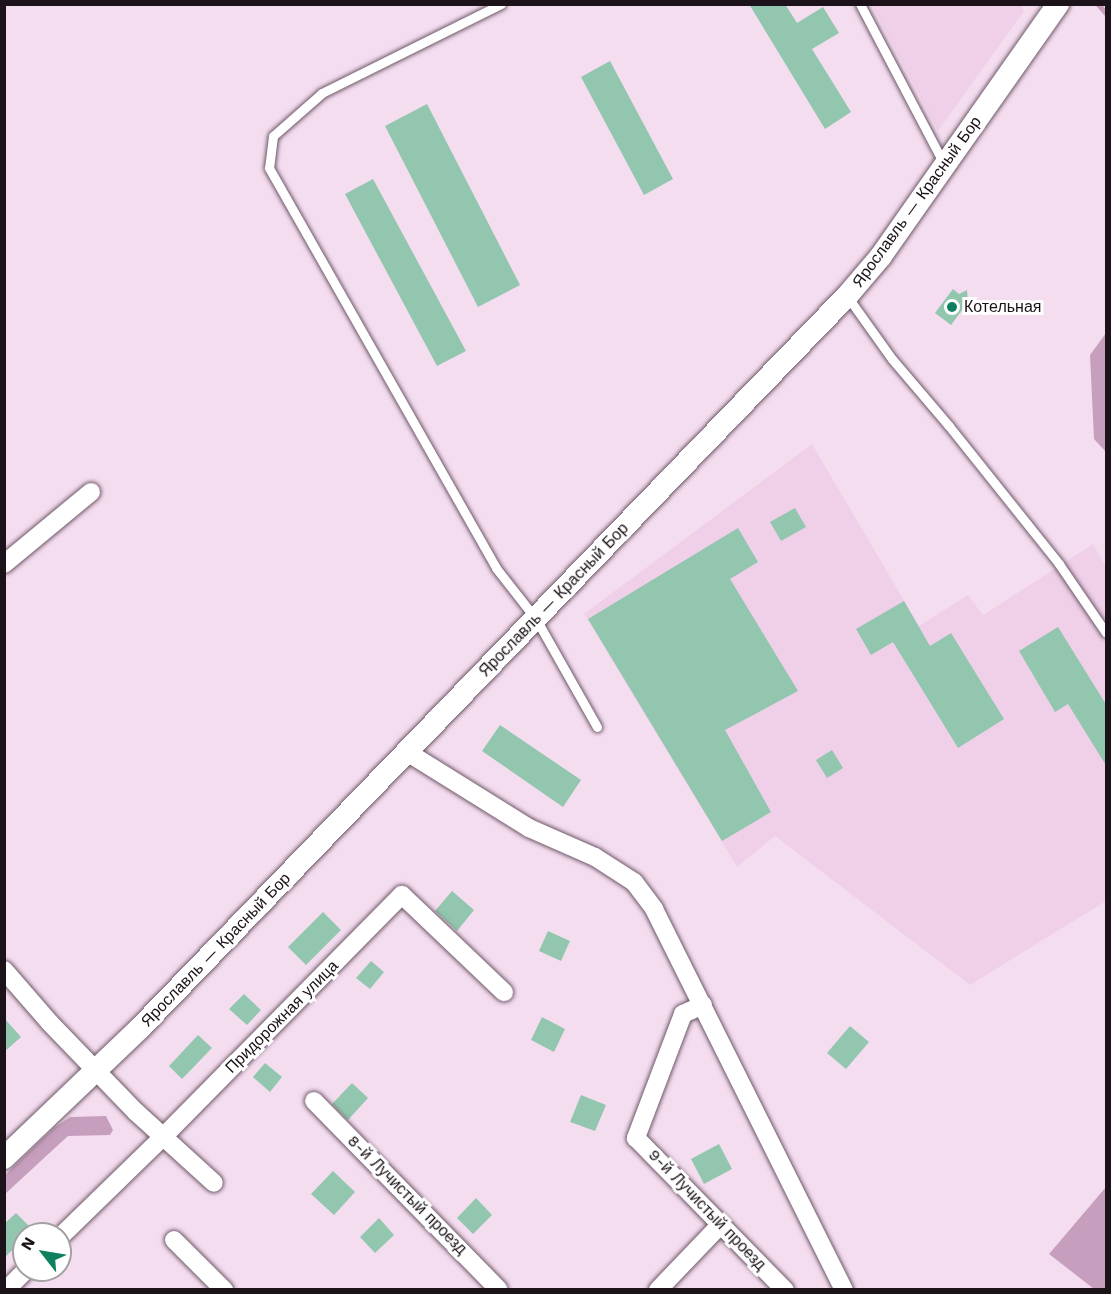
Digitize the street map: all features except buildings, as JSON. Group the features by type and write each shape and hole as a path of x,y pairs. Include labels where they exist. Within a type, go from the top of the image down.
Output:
{"street":[{"name":"Ярославль — Красный Бор","path":"4,1158 95,1071 407,752 847,296 881,256 1051,8"},
{"path":"4,564 91,492"},
{"path":"407,752 529,828 595,857 634,882 654,909 844,1290"},
{"name":"Придорожная улица","path":"72,1225 163,1137 402,895 504,992"},
{"path":"4,969 95,1071 214,1183"},
{"name":"9-й Лучистый проезд","path":"703,1005 682,1014 636,1138 785,1290"},
{"name":"8-й Лучистый проезд","path":"314,1101 500,1290"},
{"path":"658,1290 721,1224"},
{"path":"174,1240 224,1290"}],"lane":[{"path":"501,4 322,93 273,136 269,168 496,568 536,619 597,727"},
{"path":"860,4 945,165"},
{"path":"847,296 892,359 949,426 1059,564 1107,633"}],"shaded area":[{"path":"872,5 1021,5 1024,11 938,131"},
{"path":"1106,333 1106,452 1094,439 1090,355"},
{"path":"812,444 919,626 968,595 983,615 1093,544 1106,567 1106,901 970,985 775,836 737,867 584,614"},
{"path":"106,1116 113,1130 110,1135 68,1136 5,1194 5,1175 54,1128 70,1117"},
{"path":"1106,1187 1106,1289 1094,1289 1049,1254"}],"waterway":[{"path":"1098,4 1106,13"}],"place":[{"name":"Котельная","path":"952,307"}]}
